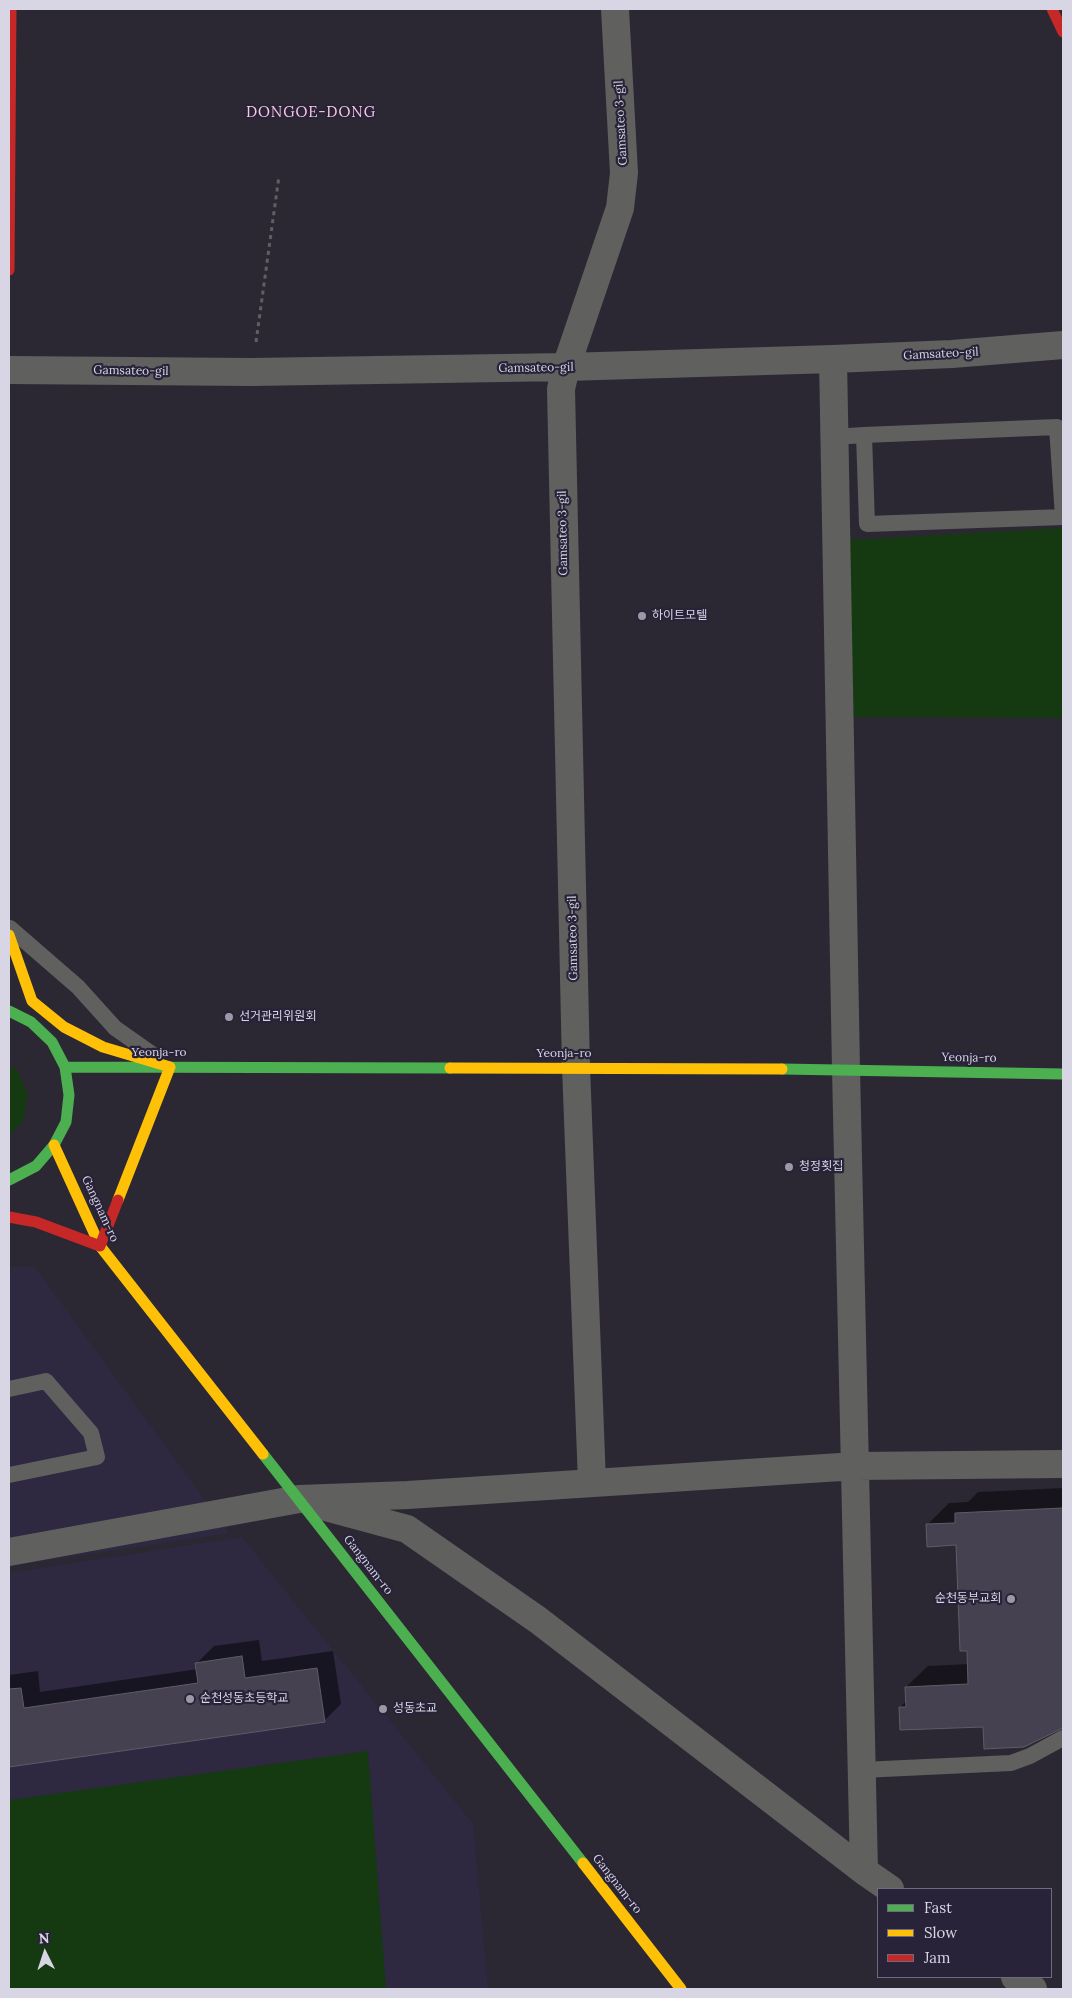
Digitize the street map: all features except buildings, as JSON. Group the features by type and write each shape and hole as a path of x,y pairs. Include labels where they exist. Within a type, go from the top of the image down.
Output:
{"main road":[{"path":"9,270 11,9"},
{"path":"1052,9 1063,32"},
{"path":"9,935 32,1001 64,1027 103,1047 170,1067 100,1246 36,1222 9,1217"},
{"path":"9,1011 31,1022 52,1042 65,1067 69,1095 66,1122 54,1146 36,1166 9,1180"},
{"name":"Yeonja-ro","path":"65,1067 576,1067 846,1069 1063,1074"},
{"name":"Gangnam-ro","path":"54,1146 82,1202 100,1246 681,1989"}],"street":[{"name":"Gamsateo 3-gil","path":"592,1482 576,1067 561,389 566,367 620,208 624,173 615,9"},
{"name":"Gamsateo-gil","path":"9,370 251,372 566,367 952,354 1063,345"},
{"path":"833,359 846,1069 864,1871"},
{"path":"9,1552 299,1499 856,1466 1063,1464"},
{"path":"299,1499 406,1529 538,1620 889,1888"},
{"path":"1016,1978 1033,1989"}],"lane":[{"path":"834,437 864,435 1057,427 1063,517 867,524 864,435"},
{"path":"9,927 78,987 115,1028 170,1067"},
{"path":"9,1389 46,1381 91,1433 98,1457 9,1475"},
{"path":"862,1770 1011,1763 1030,1756 1063,1738"}],"path":[{"path":"251,372 278,176"}],"shaded area":[{"path":"9,1267 35,1267 229,1533 9,1566"},
{"name":"순천성동초등학교","path":"242,1537 473,1824 488,1989 9,1989 9,1573"}],"green space":[{"path":"1063,528 1063,718 854,717 847,540"},
{"path":"9,1065 18,1071 28,1095 23,1121 9,1136"},
{"path":"368,1751 386,1989 9,1989 9,1800"}],"traffic: fast":[{"path":"9,1011 31,1022 52,1042 65,1067 69,1095 66,1122 54,1145 36,1166 9,1180"},
{"path":"65,1067 450,1068"},
{"path":"782,1069 1063,1074"},
{"path":"263,1454 583,1863"}],"traffic: slow":[{"path":"9,935 32,1001 64,1027 103,1047 170,1067 118,1200"},
{"path":"450,1068 782,1069"},
{"path":"54,1145 100,1246 263,1454"},
{"path":"583,1863 681,1989"}],"traffic: jam":[{"path":"9,270 11,9"},
{"path":"1052,9 1063,32"},
{"path":"9,1217 36,1222 100,1246 118,1200"}],"place":[{"name":"하이트모텔","path":"642,616"},
{"name":"선거관리위원회","path":"229,1017"},
{"name":"청정횟집","path":"789,1167"},
{"name":"순천동부교회","path":"1011,1599"},
{"name":"순천성동초등학교","path":"190,1699"},
{"name":"성동초교","path":"383,1709"}],"district":[{"name":"DONGOE-DONG","path":"311,113"}]}
